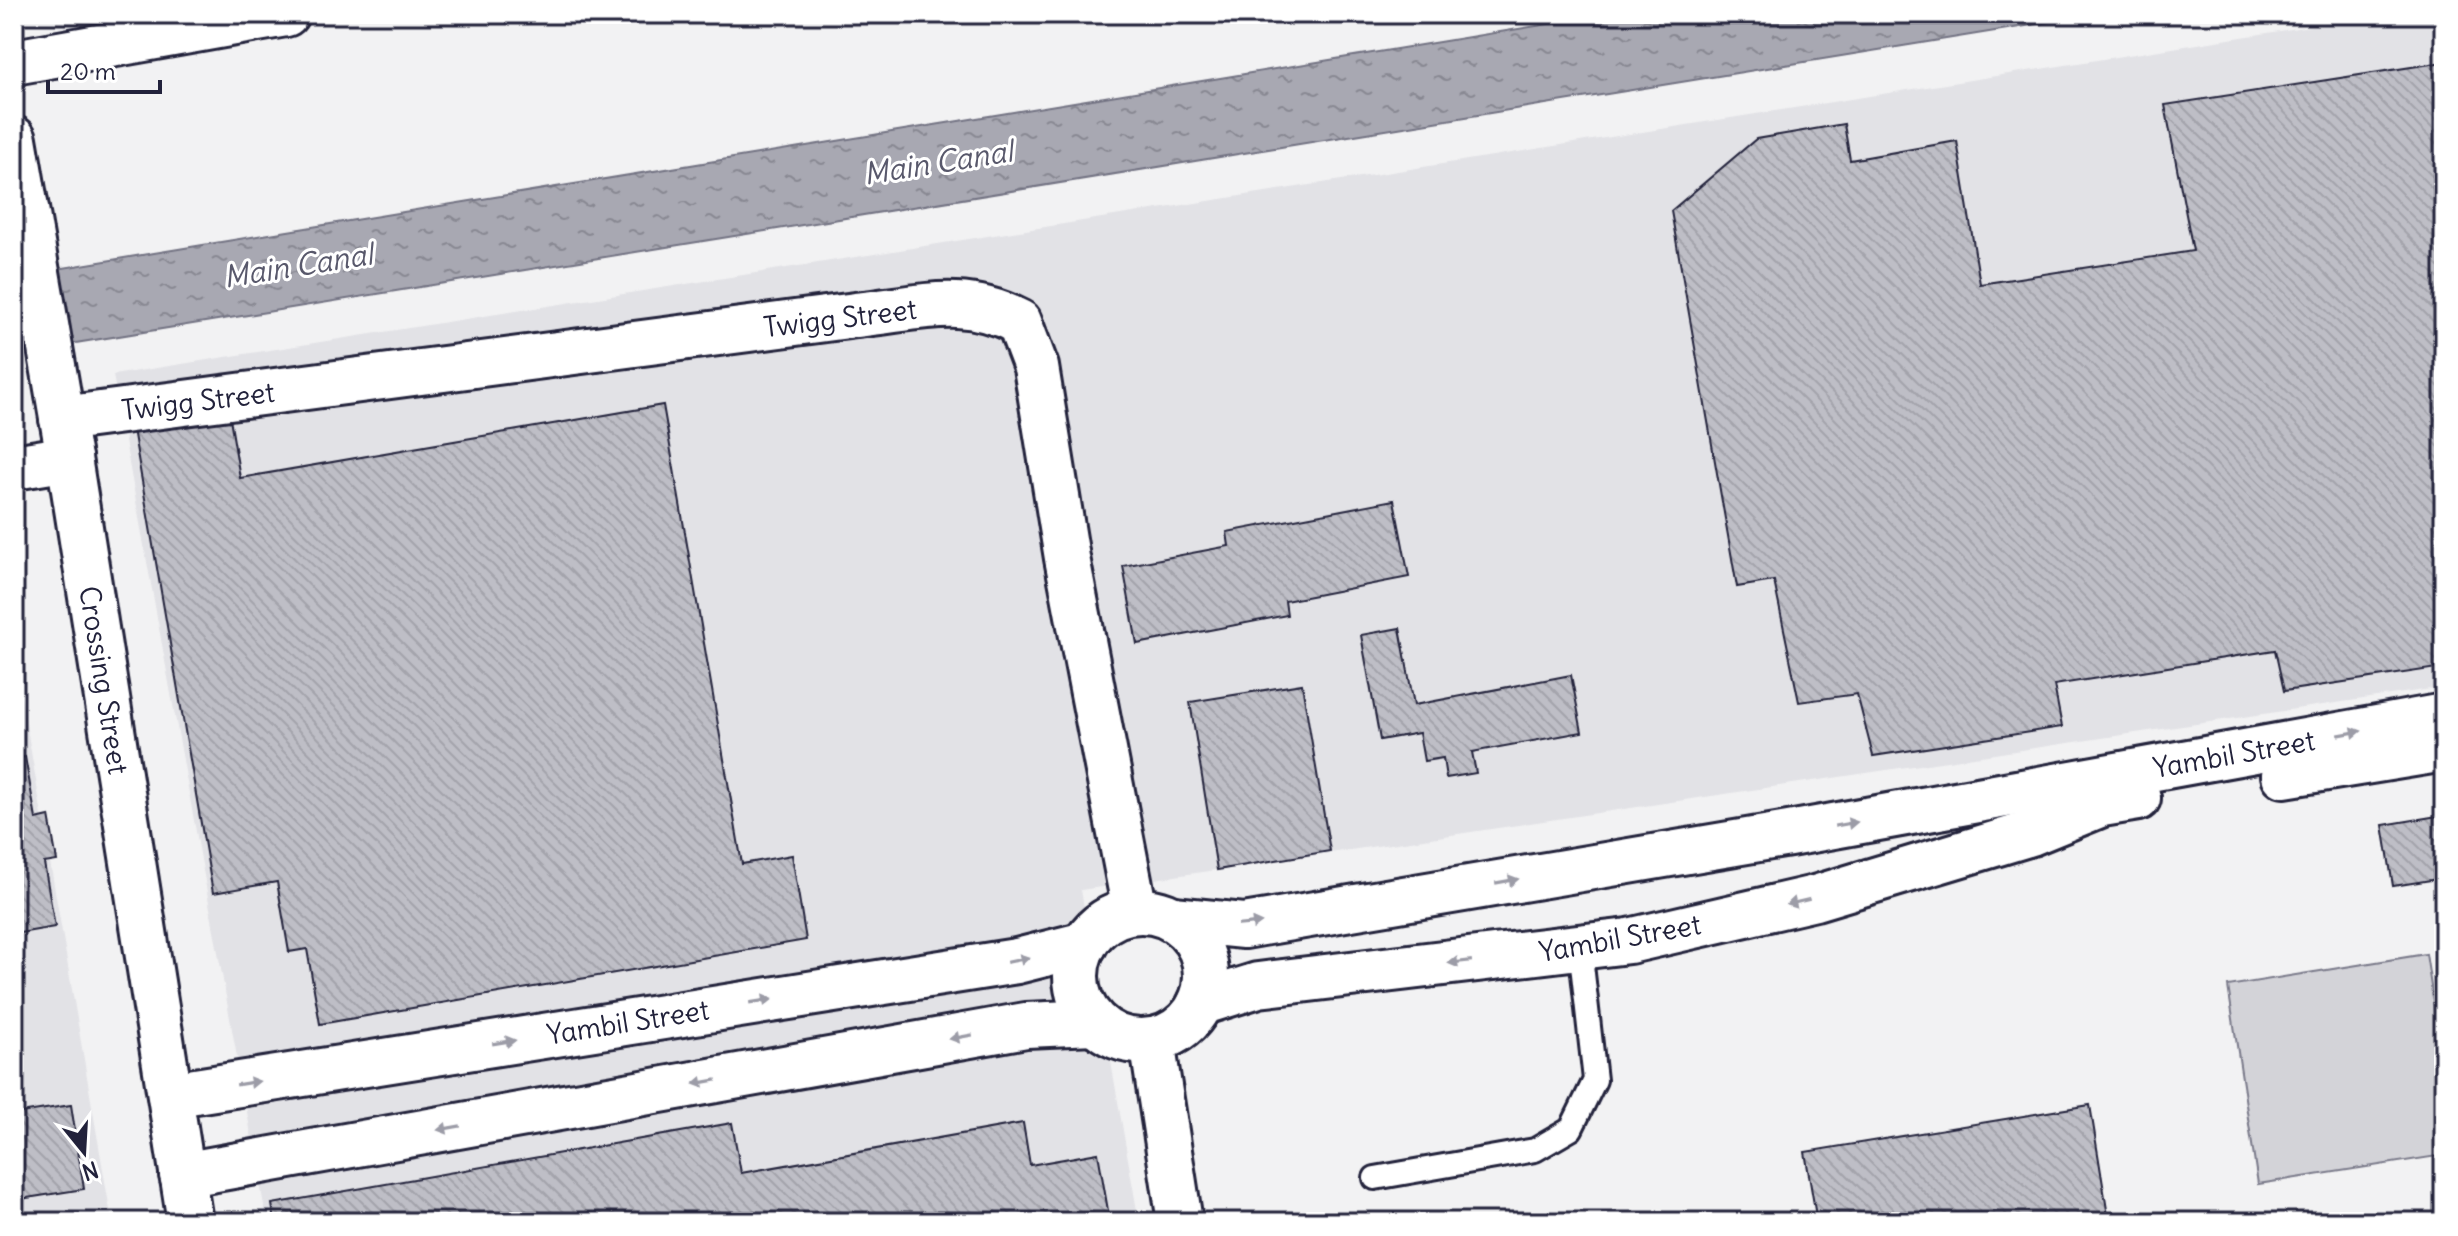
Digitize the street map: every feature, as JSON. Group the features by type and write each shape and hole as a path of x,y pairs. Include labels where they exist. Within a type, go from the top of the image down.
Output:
{"street":[{"path":"14,62 286,14"},
{"name":"Crossing Street","path":"14,139 190,1222"},
{"name":"Twigg Street","path":"14,467 65,439 960,302 994,309 1019,322 1036,367 1067,558 1154,915"},
{"name":"Yambil Street","path":"1154,915 1244,926 1789,834 2444,716"},
{"name":"Yambil Street","path":"1200,1003 1258,985 1629,941 1815,898 2031,833 2102,804 2444,749"},
{"name":"Yambil Street","path":"1789,834 1793,851 1820,868 1846,868 1912,852 2031,833"},
{"path":"1154,915 1188,931 1202,955 1206,984 1190,1020 1172,1033 1152,1041 1111,1035 1094,1022 1082,1005 1076,985 1077,964 1085,944 1098,927 1116,916 1154,915"},
{"name":"Yambil Street","path":"170,1095 1017,961 1085,944"},
{"path":"182,1175 1026,1025 1094,1022"},
{"path":"1152,1041 1180,1222"}],"lane":[{"path":"1375,1178 1535,1150 1571,1129 1595,1080 1580,947"}],"shaded area":[{"path":"2386,14 2444,14 2444,687 1081,890 1139,1222 267,1222 113,375"},
{"path":"14,653 112,1222 14,1222"},
{"path":"2426,954 2444,1071 2444,1155 2258,1184 2228,986"}],"water":[{"name":"Main Canal","path":"1610,14 2100,14 14,353 14,276"}],"building":[{"path":"2444,62 2444,667 2284,691 2275,650 2054,685 2062,727 1873,756 1857,694 1799,702 1774,581 1737,587 1671,211 1756,139 1844,124 1850,160 1957,141 1980,284 2193,251 2165,105"},
{"path":"663,405 742,864 792,855 806,940 320,1024 307,949 289,952 277,882 213,893 133,429 229,412 240,478"},
{"path":"1394,500 1409,577 1285,601 1287,615 1137,644 1123,566 1229,546 1227,532"},
{"path":"1400,628 1414,705 1571,675 1582,732 1472,752 1476,773 1446,778 1443,758 1424,761 1419,733 1380,740 1361,635"},
{"path":"1302,684 1330,851 1217,870 1190,702"},
{"path":"25,757 36,819 49,816 57,861 44,863 55,927 14,934 14,759"},
{"path":"2444,815 2444,878 2393,886 2383,825"},
{"path":"71,1105 84,1189 14,1200 14,1114"},
{"path":"2090,1105 2109,1222 1817,1222 1805,1152"},
{"path":"732,1123 741,1173 1023,1123 1030,1165 1098,1153 1110,1222 275,1222 272,1204"}]}
